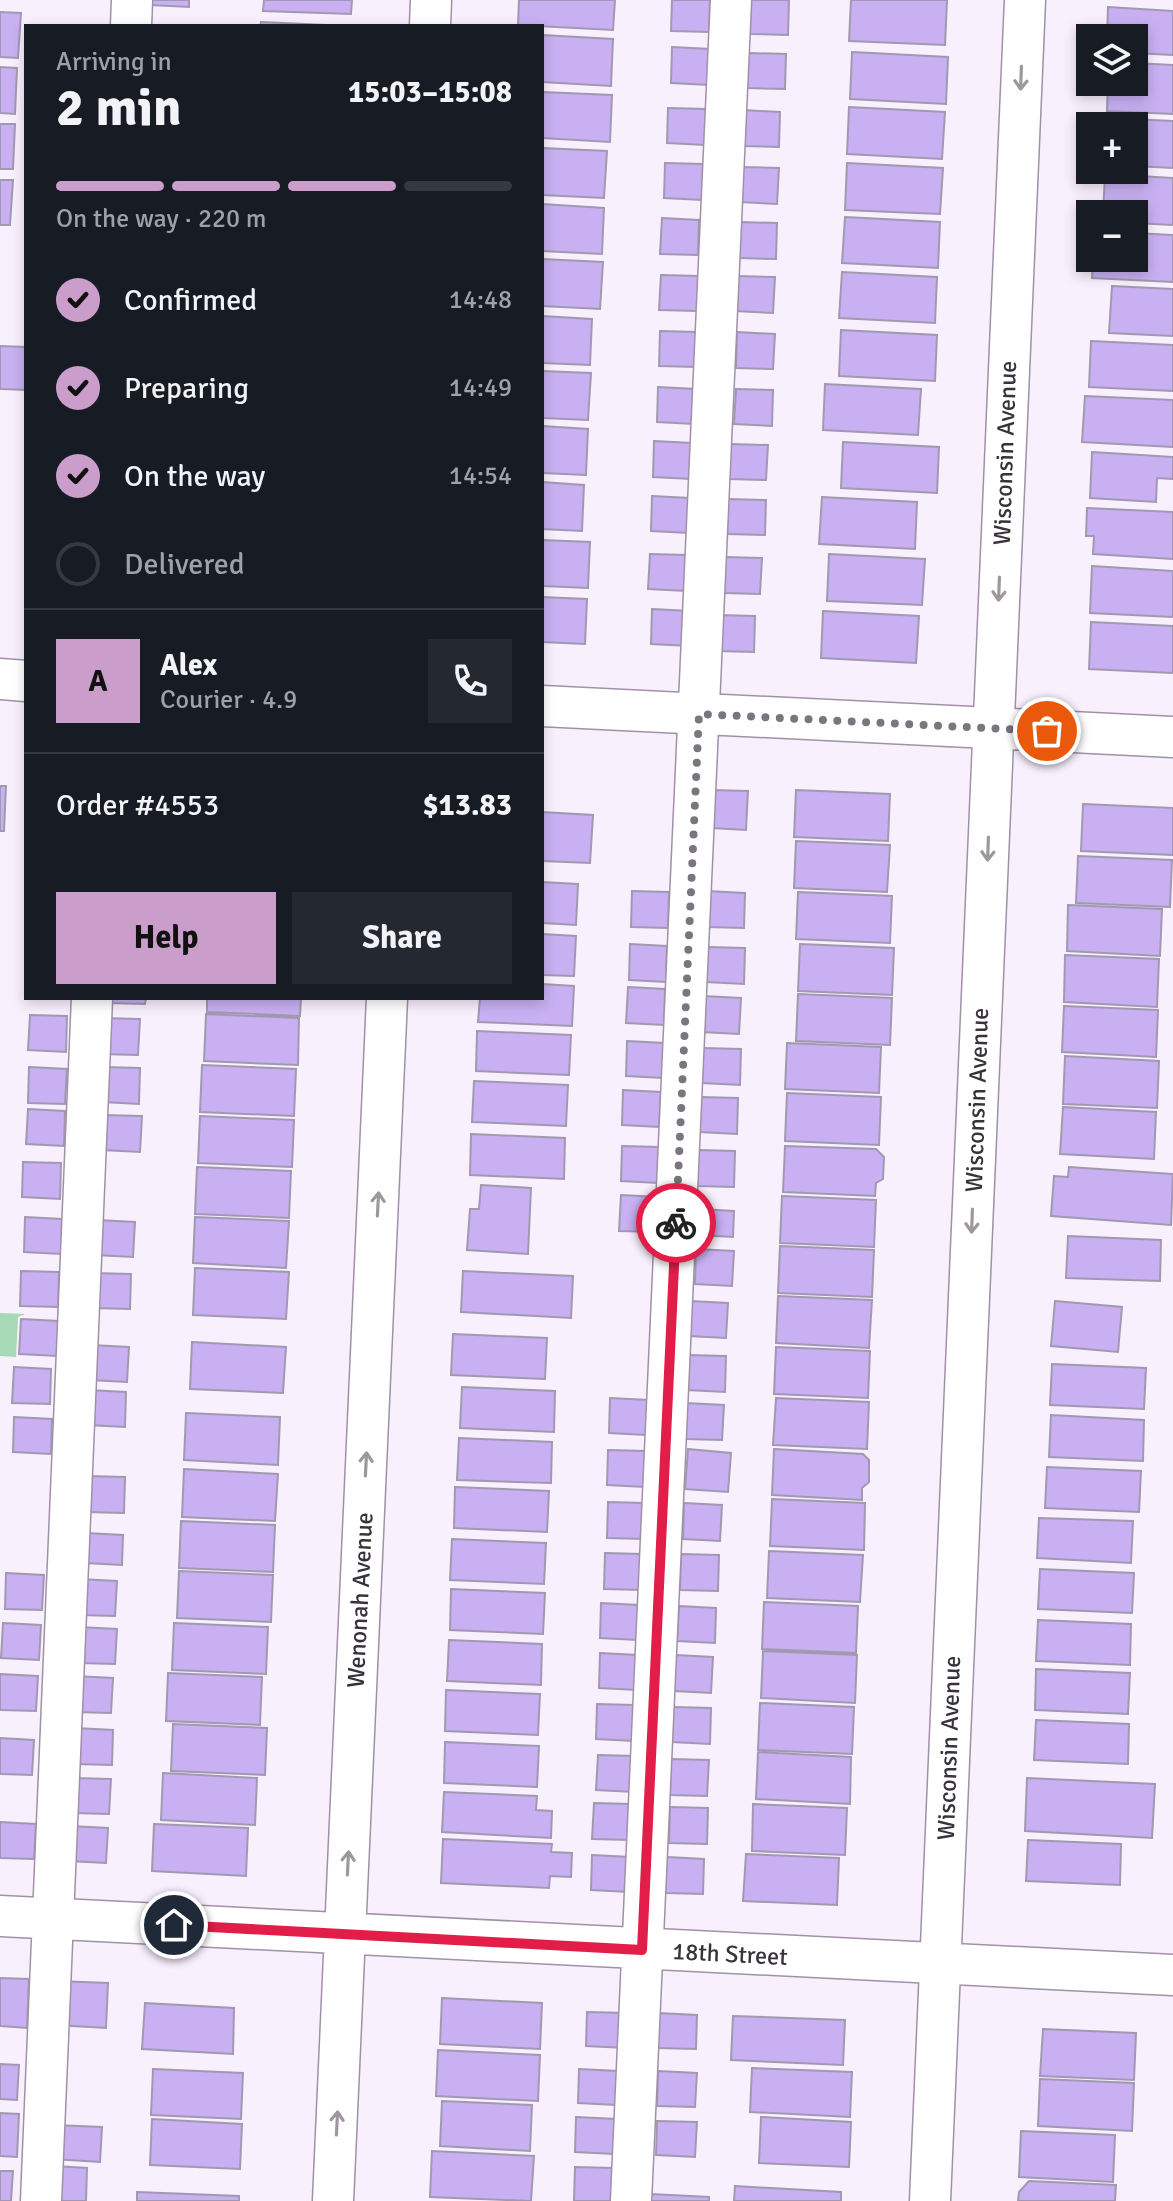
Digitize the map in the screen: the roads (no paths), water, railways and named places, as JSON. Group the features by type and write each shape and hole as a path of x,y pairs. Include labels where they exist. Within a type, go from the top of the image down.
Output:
{"street":[{"path":"131,24 132,0"},
{"path":"430,24 431,0"},
{"path":"631,2201 731,0"},
{"name":"Wisconsin Avenue","path":"930,2201 1025,0"},
{"path":"0,679 24,681"},
{"path":"544,706 1173,737"},
{"path":"41,2201 92,1000"},
{"name":"Wenonah Avenue","path":"333,2201 387,1000"},
{"name":"18th Street","path":"0,1916 1173,1975"}]}
